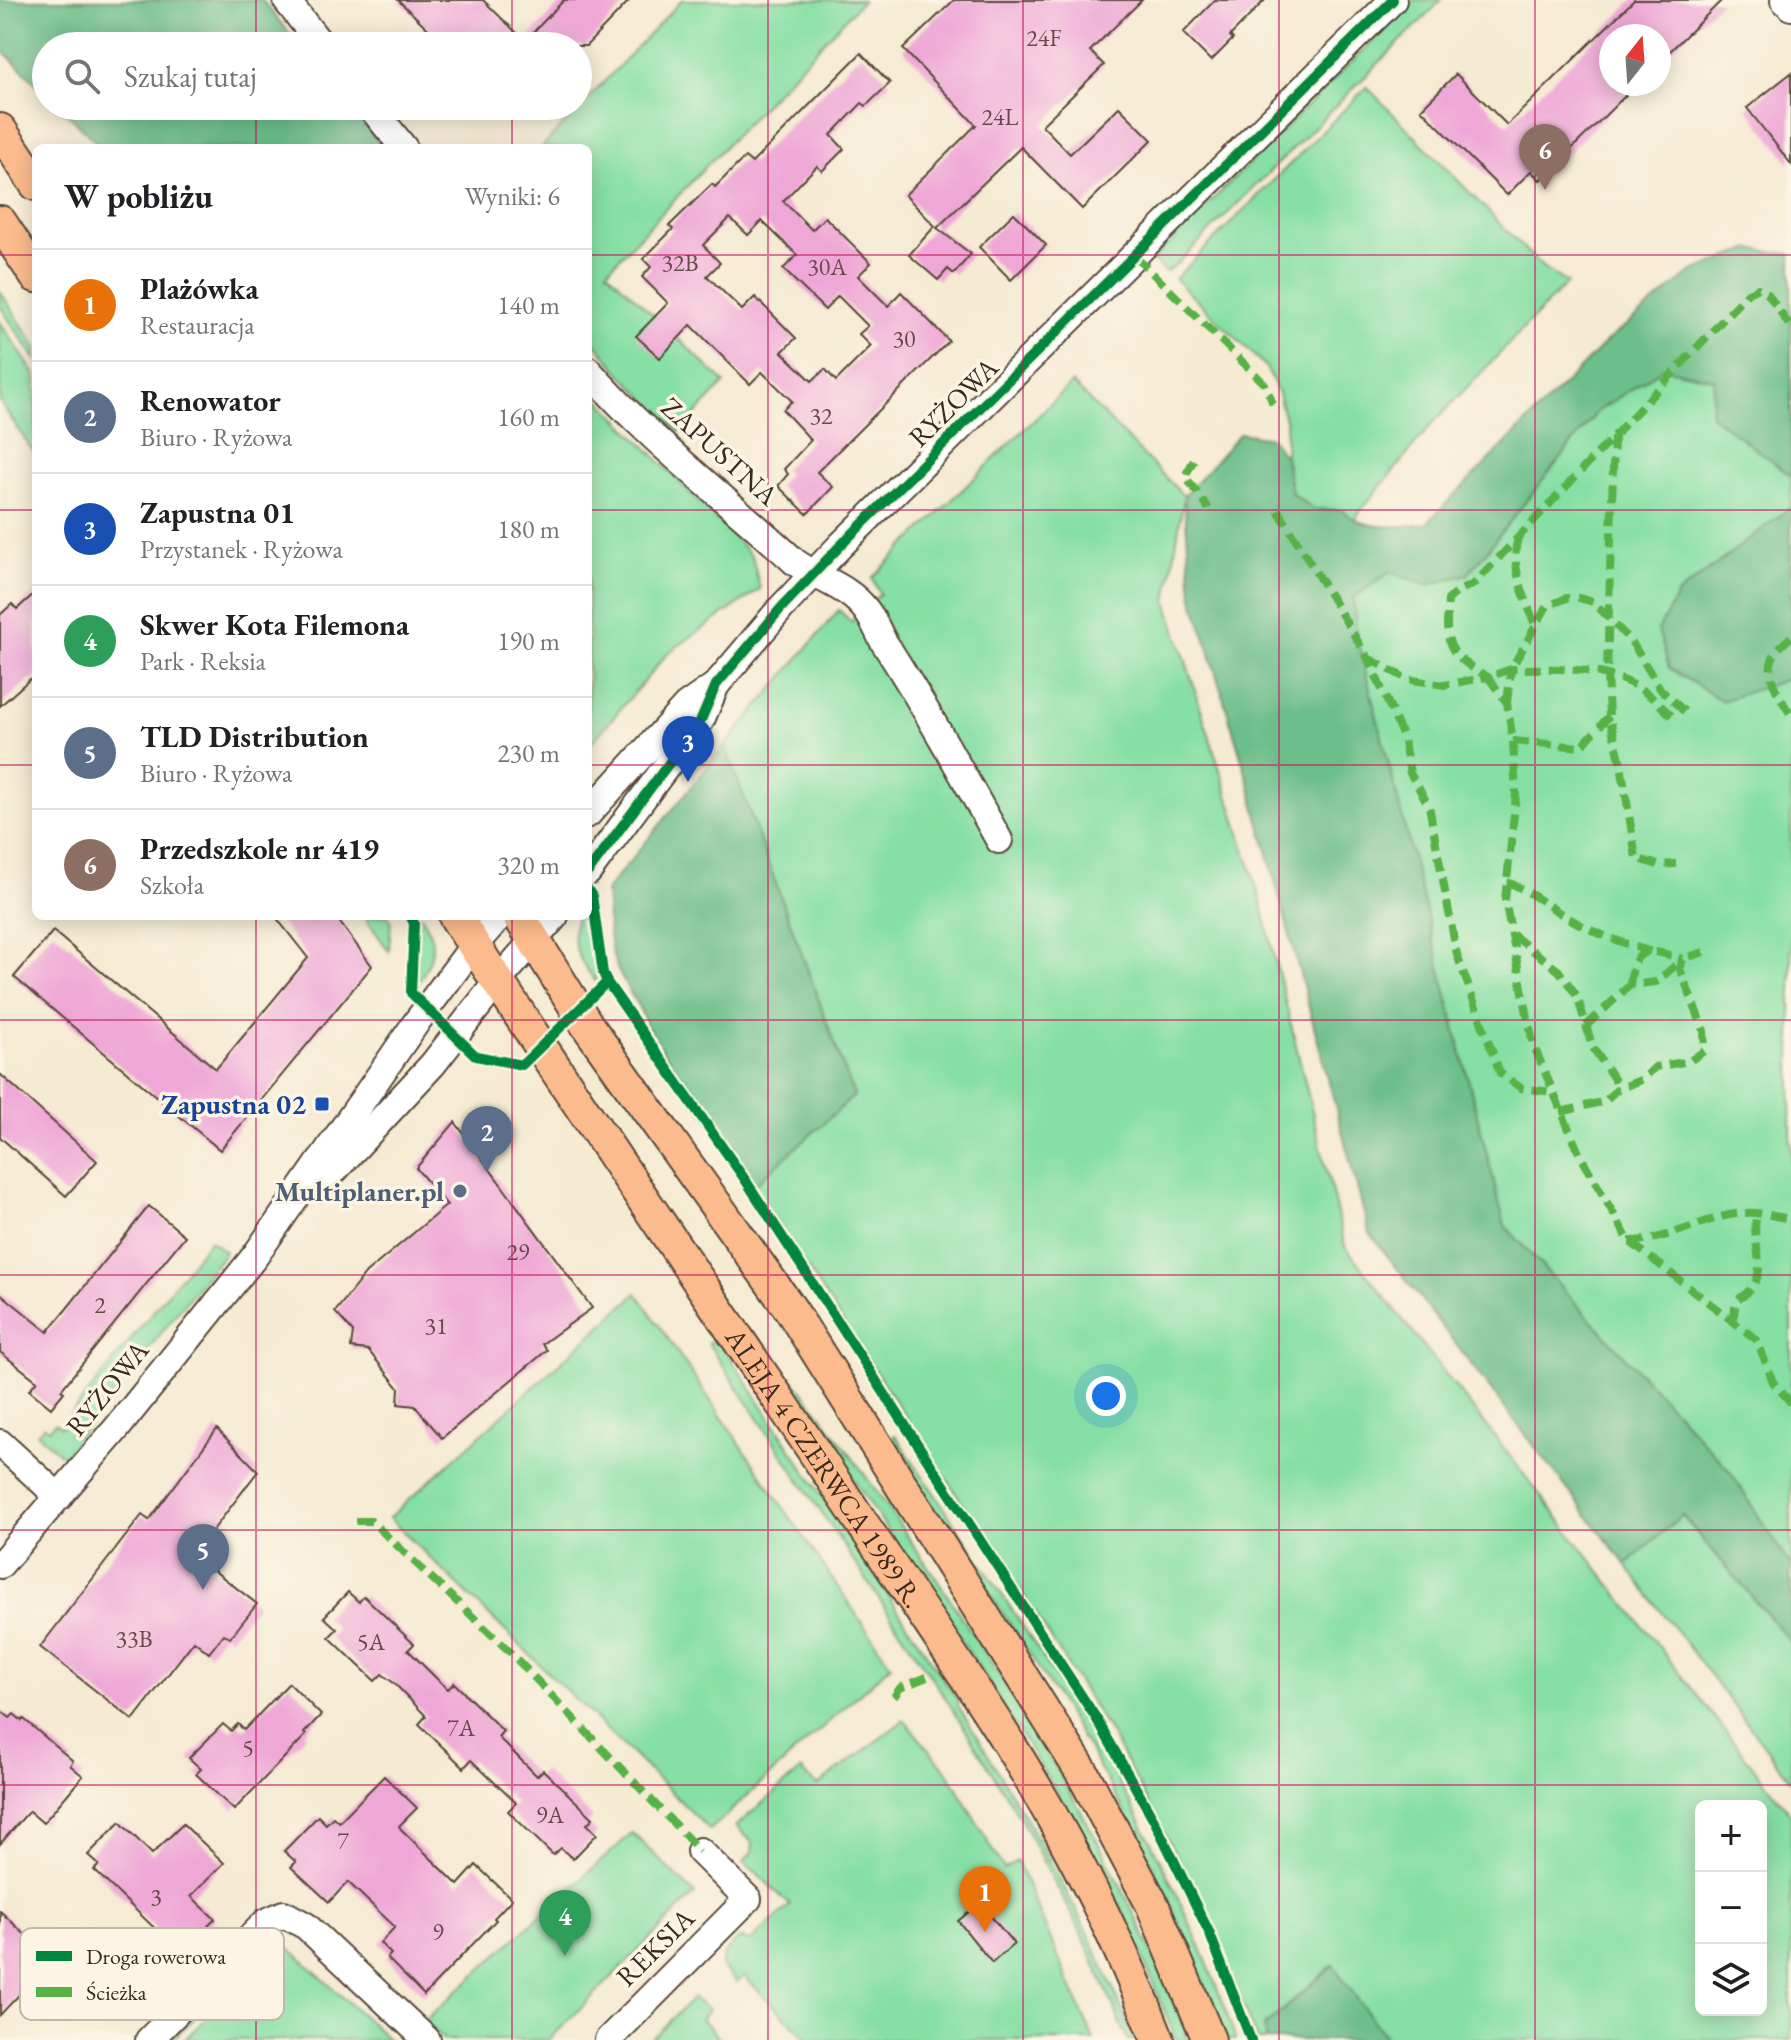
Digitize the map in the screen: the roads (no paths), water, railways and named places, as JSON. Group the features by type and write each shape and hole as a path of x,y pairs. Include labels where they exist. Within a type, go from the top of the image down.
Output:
{"main road":[{"path":"0,130 32,178"},
{"path":"0,222 32,270"},
{"name":"ALEJA 4 CZERWCA 1989 R.","path":"458,920 549,1062 731,1326 1002,1733 1077,1862 1119,1946 1158,2040"},
{"name":"ALEJA 4 CZERWCA 1989 R.","path":"526,929 587,1025 791,1310 1075,1760 1152,1904 1209,2040"}],"street":[{"path":"286,0 311,32"},
{"name":"RYŻOWA","path":"592,810 686,706 716,685 812,575 1393,0"},
{"path":"1784,0 1791,7"},
{"path":"381,120 401,144"},
{"name":"ZAPUSTNA","path":"592,375 674,456 812,575 842,588 866,609 999,840"},
{"name":"RYŻOWA","path":"592,867 701,720 716,685"},
{"name":"RYŻOWA","path":"260,1249 418,1020 496,920"},
{"name":"RYŻOWA","path":"0,1565 260,1249 433,1064 497,982 526,929 546,920"},
{"path":"0,1443 59,1497"},
{"name":"REKSIA","path":"608,2040 748,1899 700,1851"},
{"path":"260,1928 284,1914 306,1926 427,2040"},
{"path":"149,2040 169,2020"}],"place":[{"name":"Przedszkole nr 419","path":"1545,190"},
{"name":"Zapustna 01","path":"688,782"},
{"name":"Zapustna 02","path":"322,1104"},
{"name":"Renowator","path":"487,1172"},
{"name":"Multiplaner.pl","path":"460,1191"},
{"name":"TLD Distribution","path":"203,1590"},
{"name":"Plażówka","path":"985,1932"},
{"name":"Skwer Kota Filemona","path":"565,1956"}]}
